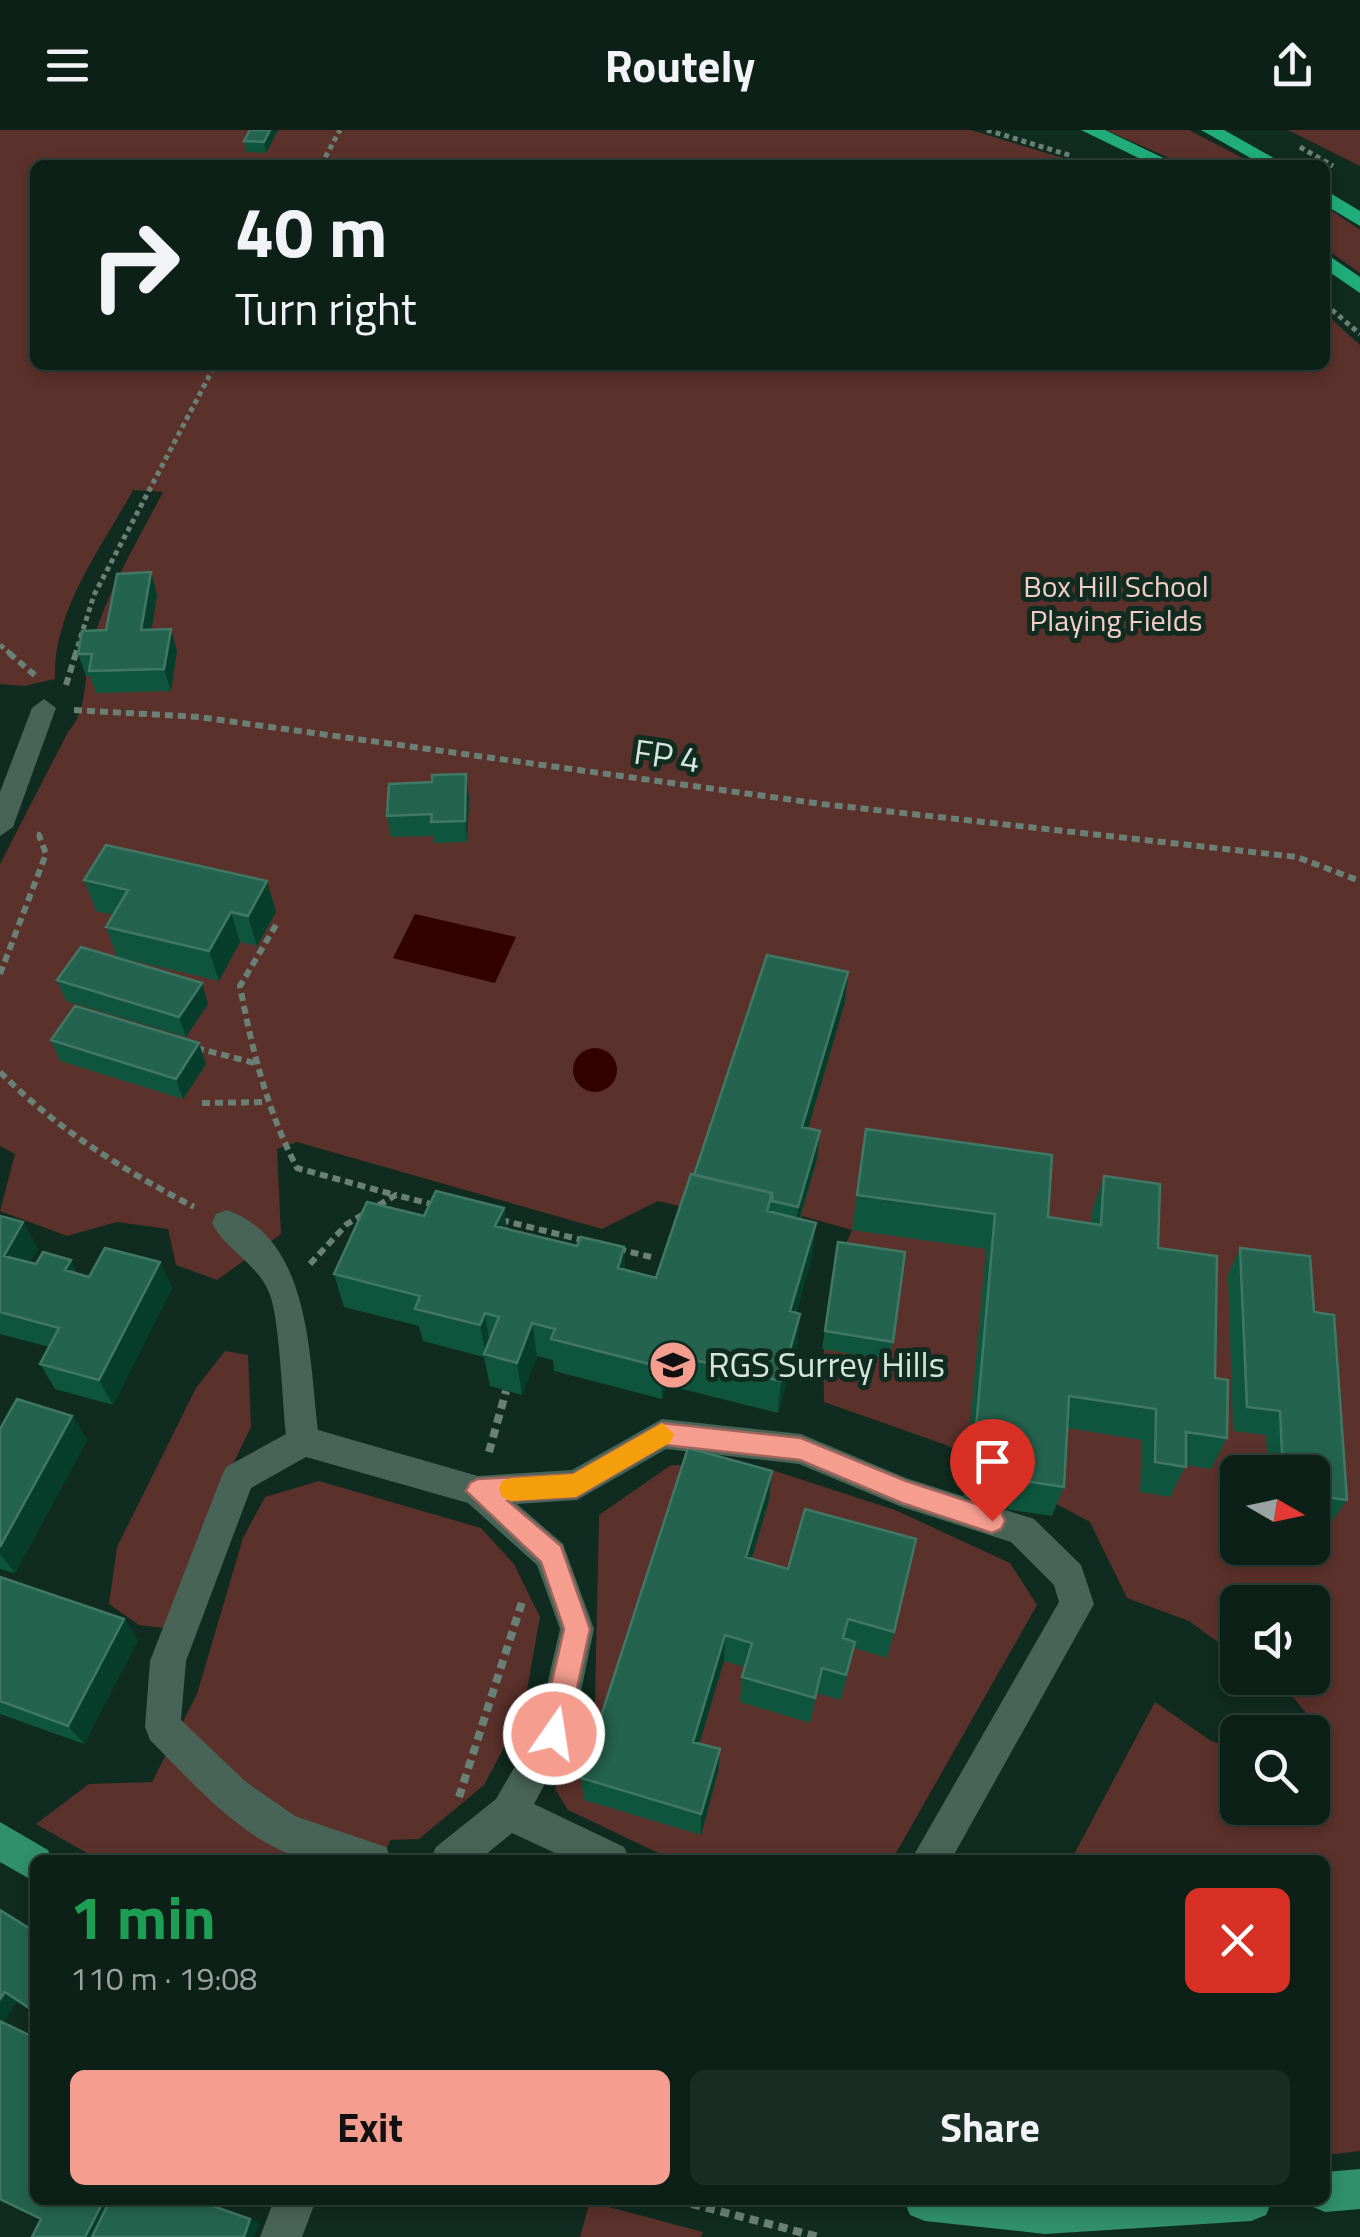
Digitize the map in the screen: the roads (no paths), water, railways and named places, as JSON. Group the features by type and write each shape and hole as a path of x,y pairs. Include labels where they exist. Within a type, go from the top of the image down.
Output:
{"highway":[{"path":"1090,130 1158,160"},
{"path":"1210,130 1267,160"},
{"path":"1330,199 1360,220"},
{"path":"1330,263 1360,288"}],"main road":[{"path":"0,1842 30,1860"},
{"path":"1330,2192 1360,2189"},
{"path":"944,2205 1126,2213 1203,2205"}],"street":[{"path":"1,825 44,708"},
{"path":"227,1224 254,1246 285,1291 303,1441"},
{"path":"344,1855 326,1852 290,1836 225,1790 163,1726 168,1661 238,1478 303,1441 478,1491 576,1486 662,1434 801,1449 902,1492 1022,1530 1068,1576 1078,1604 933,1855"},
{"path":"455,1855 509,1812 554,1734 577,1629 552,1555 478,1491"},
{"path":"509,1812 600,1855"},
{"path":"281,2237 293,2205"}],"place":[{"name":"RGS Surrey Hills","path":"673,1365"}],"park label":[{"name":"Box Hill School Playing Fields","path":"1116,604"}]}
